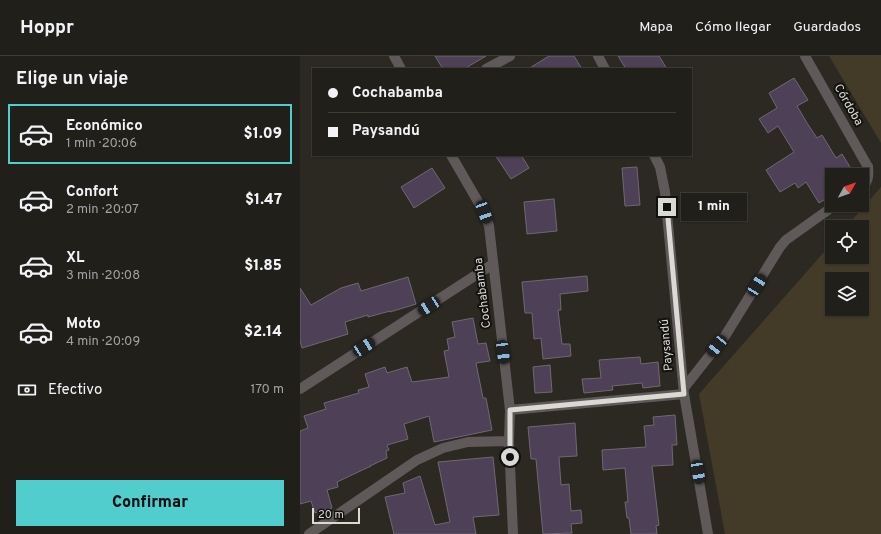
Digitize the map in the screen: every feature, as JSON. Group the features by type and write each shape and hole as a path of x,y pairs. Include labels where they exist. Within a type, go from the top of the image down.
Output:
{"street":[{"path":"394,56 400,68"},
{"path":"488,68 510,56"},
{"path":"598,56 604,68"},
{"name":"Córdoba","path":"805,56 868,168"},
{"name":"Cochabamba","path":"452,156 484,212 488,226 510,410 509,441 514,534"},
{"name":"Paysandú","path":"654,156 660,167 665,192 684,391 708,534"},
{"path":"510,410 684,391 725,336 780,247 786,240 826,212"},
{"path":"300,389 493,264"},
{"path":"309,534 417,460 443,448 468,442 509,441"}],"shaded area":[{"path":"829,56 881,56 881,143"},
{"path":"881,187 881,534 725,534 699,394 825,251 825,264 869,264 869,220 852,220 859,212 869,212 869,201"}],"building":[{"path":"435,56 486,56 466,68 442,68"},
{"path":"549,56 574,56 581,68 530,68"},
{"path":"618,56 659,56 666,68 625,68"},
{"path":"794,78 808,100 797,106 807,123 817,138 822,135 836,158 842,154 851,168 825,168 825,199 819,203 806,182 798,188 795,183 780,192 766,170 794,152 778,126 768,133 759,119 777,108 769,93"},
{"path":"496,156 522,156 529,168 511,179"},
{"path":"637,167 640,205 625,206 622,168"},
{"path":"432,168 445,188 414,208 401,187"},
{"path":"554,199 557,231 527,234 524,202"},
{"path":"587,276 588,291 560,294 561,310 558,310 562,344 570,344 571,356 543,359 541,338 534,339 532,313 525,313 522,282"},
{"path":"408,277 416,304 390,312 368,317 368,315 345,322 348,334 302,348 300,341 300,288 311,305 341,288 358,283 361,291"},
{"path":"473,318 478,344 486,343 490,361 476,363 483,398 486,398 492,430 434,442 429,416 404,424 408,439 387,445 389,450 386,451 387,458 337,482 338,487 327,490 332,508 315,513 311,501 300,504 300,431 308,428 304,416 326,409 324,403 359,393 358,390 369,387 365,374 385,367 387,373 407,367 412,382 449,377 444,351 449,350 447,339 455,337 452,322"},
{"path":"640,357 641,364 658,362 660,386 643,388 642,383 612,386 613,390 584,393 582,379 601,378 599,360"},
{"path":"550,365 552,392 535,393 533,367"},
{"path":"675,415 677,445 672,445 673,465 652,466 659,525 656,526 657,534 631,534 625,502 628,502 625,468 603,470 602,450 646,447 644,426 654,425 653,417"},
{"path":"575,423 577,456 559,457 561,485 569,484 571,511 581,510 582,523 571,524 572,533 543,534 536,459 531,459 528,427"},
{"path":"493,457 499,515 473,517 476,534 394,534 385,497 405,493 403,483 420,476 435,525 450,522 438,462"}],"route":[{"path":"510,457 510,410 684,394 667,207"}]}
